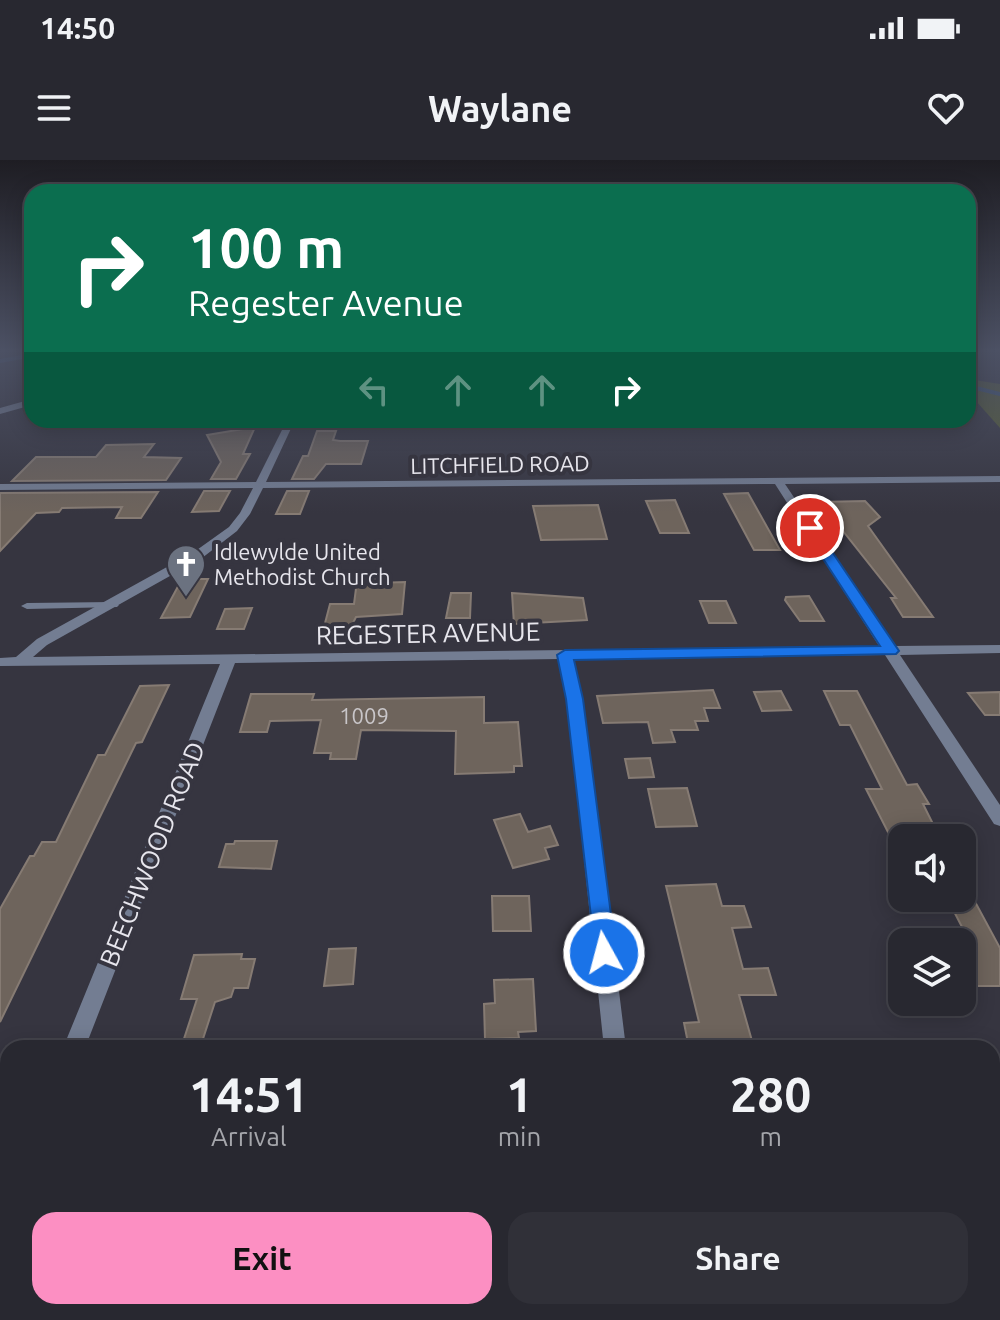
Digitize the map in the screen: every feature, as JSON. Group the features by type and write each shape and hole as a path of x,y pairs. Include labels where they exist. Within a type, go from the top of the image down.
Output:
{"street":[{"path":"0,411 24,404"},
{"path":"19,662 42,642 113,605 217,543 245,514 287,428"},
{"path":"777,479 1000,819"},
{"name":"LITCHFIELD ROAD","path":"0,487 1000,479"},
{"name":"REGESTER AVENUE","path":"0,662 1000,649"},
{"path":"565,655 575,699 614,1040"},
{"name":"BEECHWOOD ROAD","path":"77,1040 229,660"}],"lane":[{"path":"27,606 113,605"}],"green space":[{"path":"979,404 1000,404 1000,428"}],"building":[{"path":"255,428 243,454 250,454 236,479 211,479 221,462 207,435"},
{"path":"317,431 336,431 333,440 368,441 361,464 326,464 314,479 292,479 303,456 308,456"},
{"path":"154,444 144,457 181,458 166,480 12,481 36,457 96,457 106,445"},
{"path":"204,491 230,491 219,511 192,512"},
{"path":"287,491 309,491 300,514 276,514"},
{"path":"158,492 141,518 116,518 122,507 62,508 59,512 36,513 0,551 0,493"},
{"path":"748,493 780,550 754,550 724,494"},
{"path":"675,500 689,533 660,533 646,501"},
{"path":"865,501 880,517 868,526 933,617 903,617 891,598 896,598 820,502"},
{"path":"598,505 607,539 541,540 533,506"},
{"path":"376,572 375,583 405,582 402,614 356,617 351,627 324,627 330,604 354,604 358,573"},
{"name":"Idlewylde United Methodist Church","path":"182,579 208,579 190,617 161,618"},
{"path":"451,593 471,593 470,618 446,618"},
{"path":"512,593 583,598 587,620 514,624"},
{"path":"809,596 824,621 800,621 785,600 786,597"},
{"path":"700,601 726,601 736,623 709,623"},
{"path":"252,608 244,629 217,629 225,609"},
{"path":"169,685 142,742 136,743 0,1022 0,909 30,856 34,856 42,842 56,842 98,755 105,755 140,686"},
{"path":"713,690 720,708 704,708 708,721 695,721 698,730 671,730 675,742 653,743 648,722 603,723 597,696"},
{"path":"781,691 791,710 762,711 754,692"},
{"path":"824,691 857,691 907,785 917,784 929,804 923,804 933,824 888,824 888,832 866,789 882,789 850,725 840,725"},
{"path":"1000,692 1000,715 985,715 968,693"},
{"path":"251,694 314,694 312,700 484,697 484,723 518,722 522,766 514,766 514,772 455,774 456,731 361,730 356,759 330,759 331,753 314,753 321,720 270,721 267,732 240,732"},
{"path":"650,758 654,777 629,778 625,759"},
{"path":"687,788 697,826 656,827 648,789"},
{"path":"520,814 528,832 550,826 558,845 545,848 549,859 513,868 494,820"},
{"path":"235,841 277,841 271,869 219,867 226,844 234,844"},
{"path":"716,884 722,906 744,906 751,927 732,928 743,969 768,968 776,995 739,995 752,1040 687,1040 684,1023 699,1022 666,886"},
{"path":"492,896 529,896 531,931 493,931"},
{"path":"976,904 1000,948 1000,986 977,986 976,928 962,927 954,912 976,912"},
{"path":"356,948 353,984 324,986 329,949"},
{"path":"242,954 241,959 255,959 248,988 234,988 231,997 215,1002 203,1040 184,1040 197,999 181,999 194,955"},
{"path":"533,979 536,1031 518,1032 519,1038 485,1039 484,1004 495,1003 494,980"}],"place":[{"name":"Idlewylde United Methodist Church","path":"186,598"}],"route":[{"path":"604,953 575,699 565,655 891,651 810,528"}]}
